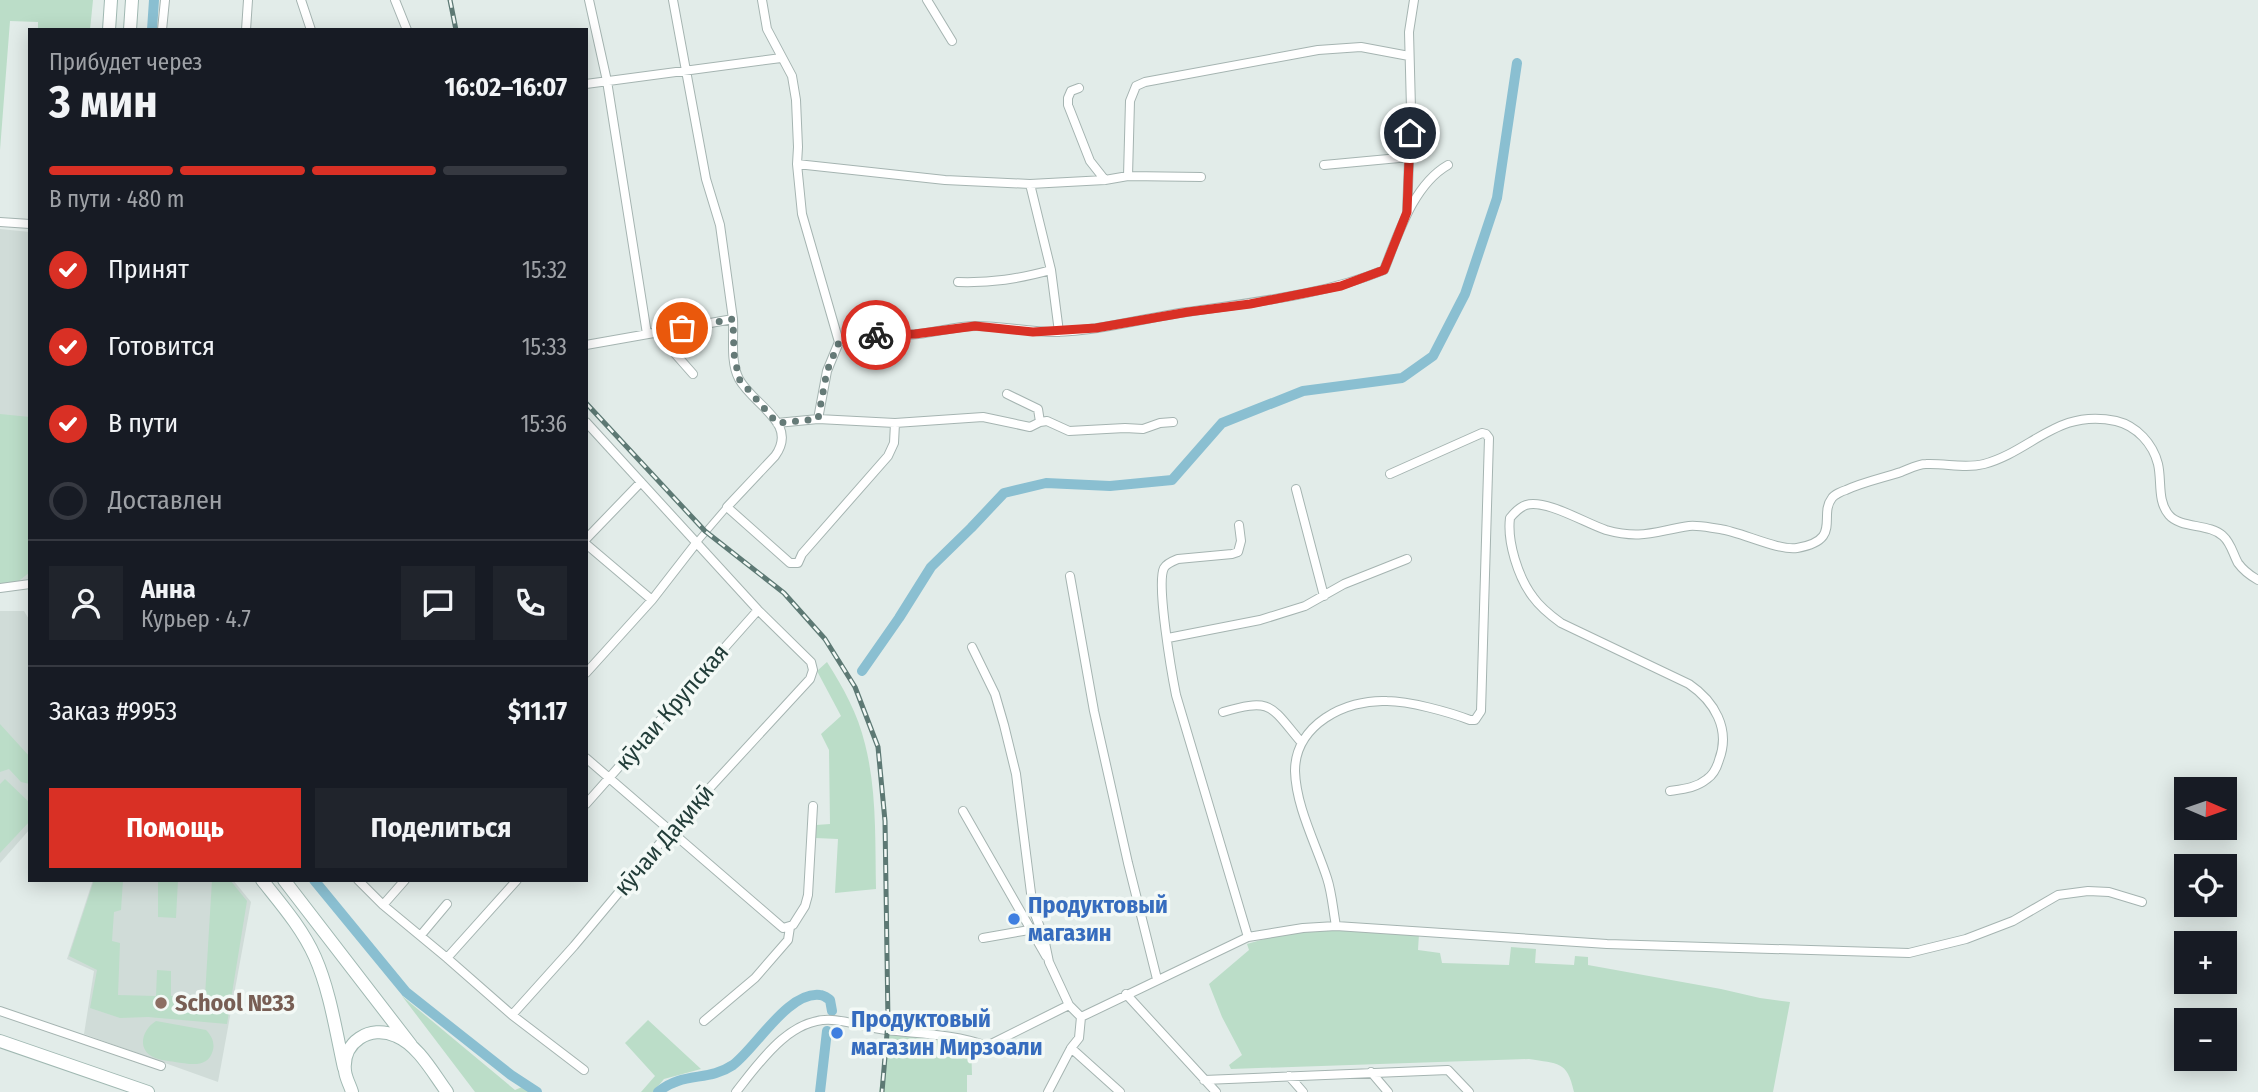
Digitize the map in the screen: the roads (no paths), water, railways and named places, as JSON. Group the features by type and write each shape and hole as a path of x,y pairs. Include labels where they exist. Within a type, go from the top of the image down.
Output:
{"main road":[{"path":"109,28 111,0"},
{"path":"130,28 132,0"},
{"path":"264,882 298,926 315,957 352,1092"},
{"path":"286,882 447,1092"},
{"path":"340,1092 351,1045 362,1036 373,1032 396,1036 411,1045"},
{"path":"0,1041 148,1092"}],"street":[{"path":"162,28 165,0"},
{"path":"246,28 248,0"},
{"path":"301,0 310,28"},
{"path":"395,0 406,28"},
{"path":"589,0 607,81 652,333 693,374"},
{"path":"588,671 652,600 727,507 781,448 783,434 777,423 739,379 722,236 706,179 673,0"},
{"path":"762,0 767,29 792,76 802,214 839,342 827,371 818,419"},
{"path":"927,0 952,41"},
{"path":"1407,212 1412,108 1409,32 1414,0"},
{"path":"1128,176 1130,101 1136,86 1145,82 1318,50 1361,47 1409,56"},
{"path":"588,84 781,58"},
{"path":"1079,88 1071,91 1068,104 1090,161 1105,180"},
{"path":"1324,165 1410,157"},
{"path":"797,164 946,180 1030,184 1105,180 1128,176 1201,177"},
{"path":"839,342 859,335 915,334 975,326 1059,332 1250,304 1341,286 1384,270 1407,212 1438,170 1448,164"},
{"path":"1030,184 1051,270 1059,332"},
{"path":"0,222 28,224"},
{"path":"958,282 990,283 1051,270"},
{"path":"588,345 733,319"},
{"path":"1007,394 1038,409 1040,422"},
{"path":"777,423 818,419 895,423 968,416 1026,427 1047,421 1069,431 1143,429 1173,422"},
{"path":"1670,791 1693,787 1709,778 1717,765 1723,750 1723,732 1716,712 1704,694 1689,684 1561,623 1544,610 1531,595 1525,582 1508,531 1510,518 1525,505 1539,504 1606,530 1630,535 1646,535 1692,526 1723,529 1794,548 1814,543 1822,537 1828,528 1828,509 1832,498 1846,490 1925,464 1957,467 1983,464 2000,458 2049,430 2084,419 2100,418 2124,424 2140,433 2150,446 2158,463 2161,501 2168,514 2174,519 2222,535 2239,564 2258,580"},
{"path":"727,507 785,560 798,563 802,554 888,456 894,443 895,423"},
{"path":"588,424 758,610"},
{"path":"1336,926 1328,882 1300,799 1295,769 1301,742 1314,726 1334,712 1361,704 1387,701 1470,720 1475,720 1480,711 1489,438 1482,433 1390,474"},
{"path":"588,539 641,482"},
{"path":"1296,489 1324,596"},
{"path":"1240,525 1241,541 1238,552 1178,559 1163,570 1162,590 1176,695 1248,937"},
{"path":"588,543 652,600"},
{"path":"1168,638 1260,620 1305,606 1344,584 1406,558"},
{"path":"1070,576 1094,711 1157,979"},
{"path":"0,588 28,584"},
{"name":"кӯчаи Дақиқӣ","path":"512,1014 574,946 671,830 810,679 812,666 758,610"},
{"name":"кӯчаи Крупская","path":"588,802 758,610"},
{"path":"972,647 995,694 1016,774 1033,909 1044,938 1049,962"},
{"path":"1223,712 1246,705 1268,706 1281,717 1301,742"},
{"path":"588,760 783,928 790,928"},
{"path":"704,1021 755,978 788,940 790,928 807,902 813,806"},
{"path":"963,811 1049,962 1069,1005 1081,1017"},
{"path":"360,882 383,905 512,1014 584,1070"},
{"path":"383,905 403,882"},
{"path":"447,958 515,882"},
{"path":"1081,1017 1248,937 1303,928 1336,926 1607,944 1909,953 1966,939 2013,921 2058,895 2088,891 2109,892 2142,902"},
{"path":"421,935 447,904"},
{"path":"984,938 1029,930"},
{"path":"1126,994 1216,1092"},
{"path":"736,1092 766,1055 804,1025 831,1019 883,1030 967,1039 987,1046 1069,1005"},
{"path":"0,1012 161,1066"},
{"path":"1048,1092 1079,1038 1081,1017"},
{"path":"1071,1048 1120,1092"},
{"path":"1204,1080 1448,1070 1469,1092"},
{"path":"1371,1072 1388,1092"},
{"path":"1289,1076 1303,1092"}],"waterway":[{"path":"152,28 154,0"},
{"path":"862,671 931,567 1004,493 1046,483 1110,486 1172,480 1222,423 1303,391 1402,378 1433,356 1465,294 1497,198 1517,63"},
{"path":"316,882 406,992 511,1075 537,1092"},
{"path":"658,1092 677,1081 714,1073 733,1065 784,1011 808,996 820,995 830,1000 832,1011"},
{"path":"820,1092 827,1031"}],"railway":[{"path":"450,0 456,28"},
{"path":"588,405 705,531 784,593 825,639 855,687 878,747 885,821 888,1022 882,1092"}],"place":[{"name":"Продуктовый магазин","path":"1014,919"},
{"name":"School №33","path":"161,1003"},
{"name":"Продуктовый магазин Мирзоали","path":"837,1033"}]}
